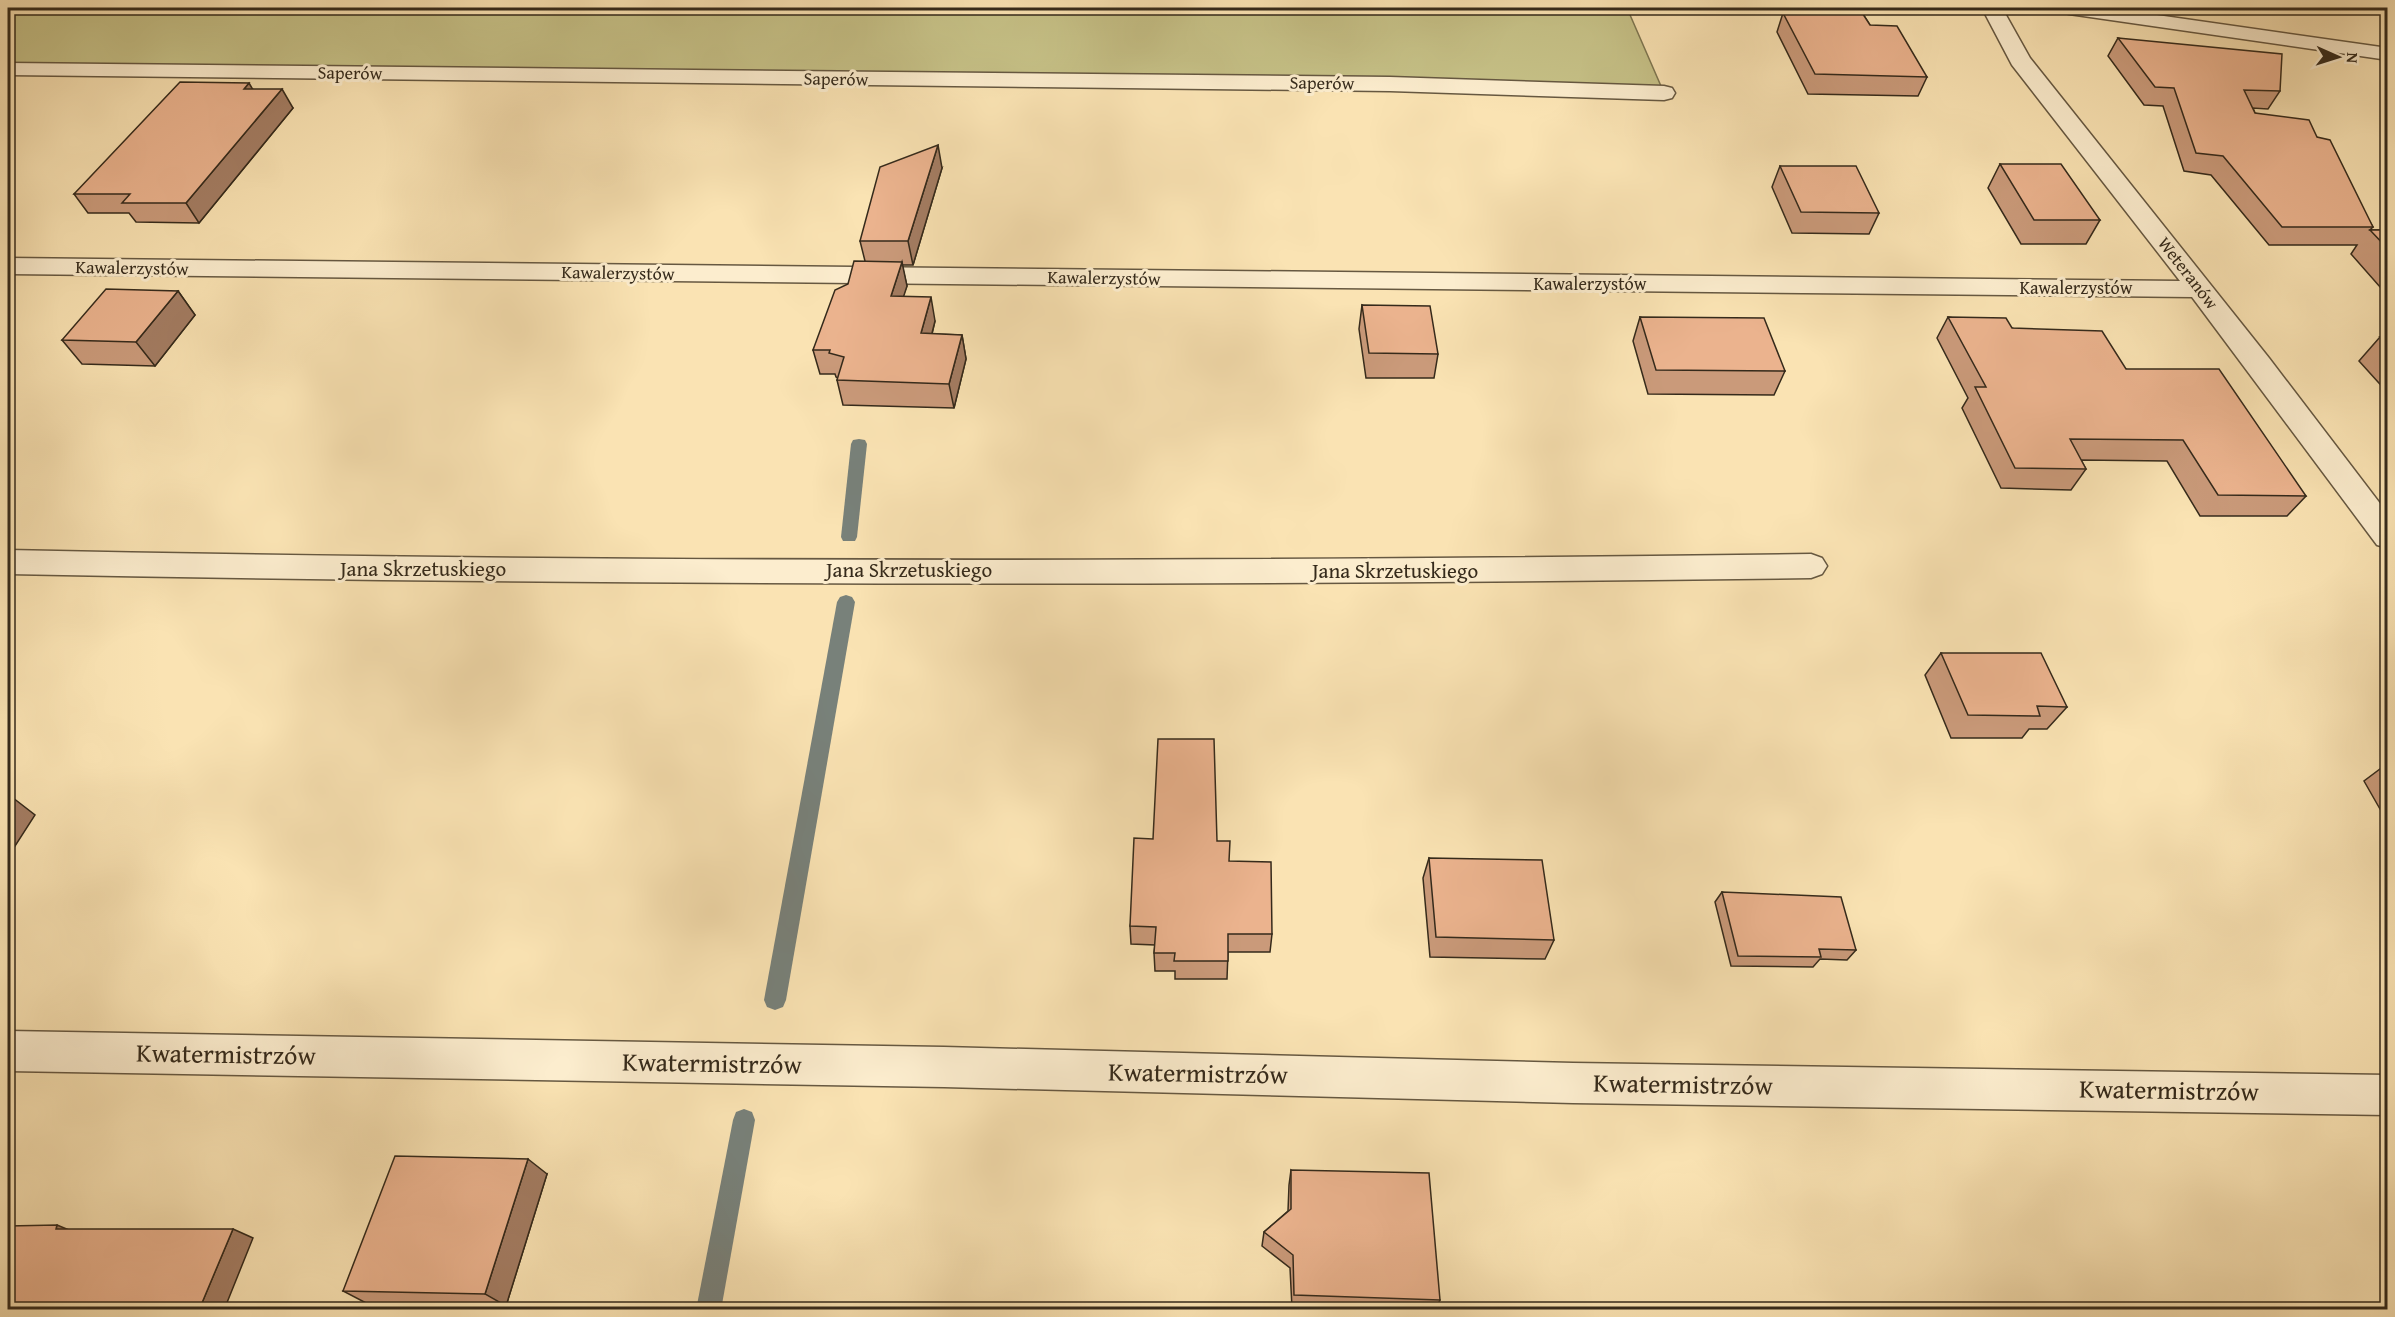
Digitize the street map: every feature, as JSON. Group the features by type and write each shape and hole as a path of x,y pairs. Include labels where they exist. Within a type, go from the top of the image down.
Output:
{"street":[{"name":"Weteranów","path":"1992,8 2020,60 2200,289 2388,537"},
{"path":"2069,8 2388,54"},
{"name":"Saperów","path":"8,69 1390,84 1664,93"},
{"name":"Kawalerzystów","path":"8,266 2200,289"},
{"name":"Jana Skrzetuskiego","path":"8,562 351,569 621,570 1429,571 1811,566"},
{"name":"Kwatermistrzów","path":"8,1051 932,1067 1573,1083 2388,1095"}],"shaded area":[{"path":"8,8 1627,8 1664,93 1390,84 8,70"}],"building":[{"path":"1804,8 1859,8 1870,25 1897,26 1927,77 1815,74 1783,13 1807,14"},
{"path":"2118,38 2282,54 2280,91 2244,90 2255,113 2309,120 2317,137 2330,140 2373,227 2282,227 2223,156 2196,153 2174,88 2155,87"},
{"path":"180,82 249,83 244,89 282,89 186,203 122,203 130,194 74,194"},
{"path":"938,145 908,241 860,241 880,167"},
{"path":"2000,164 2061,164 2100,220 2034,220"},
{"path":"1780,166 1856,166 1879,213 1801,212"},
{"path":"2370,230 2388,230 2388,249"},
{"path":"854,261 902,262 891,296 931,297 921,333 962,335 949,384 837,380 844,357 829,353 830,350 813,350 835,290 848,284"},
{"path":"106,289 178,291 136,342 62,340"},
{"path":"1362,305 1430,306 1438,354 1369,353"},
{"path":"1640,317 1764,318 1785,371 1656,370"},
{"path":"1948,317 2006,318 2012,328 2102,331 2126,369 2219,369 2306,496 2218,495 2183,440 2070,439 2086,469 2015,468 1975,387 1986,387"},
{"path":"2380,337 2388,337 2388,345"},
{"path":"1941,653 2041,653 2067,707 2037,706 2040,716 1968,715"},
{"path":"1158,739 1214,739 1217,841 1230,841 1229,861 1271,862 1272,934 1228,934 1228,961 1174,961 1175,953 1154,953 1156,927 1130,926 1134,838 1153,839"},
{"path":"1429,858 1542,860 1554,940 1436,937"},
{"path":"1722,892 1841,897 1856,950 1819,949 1821,957 1738,956"},
{"path":"395,1156 528,1159 485,1294 343,1291"},
{"path":"1291,1170 1429,1173 1440,1300 1294,1295 1293,1255 1264,1232 1291,1209"},
{"path":"57,1225 56,1229 233,1229 199,1310 8,1310 8,1226"}],"waterway":[{"path":"849,537 859,444"},
{"path":"775,1000 846,602"},
{"path":"708,1310 744,1120"}]}
